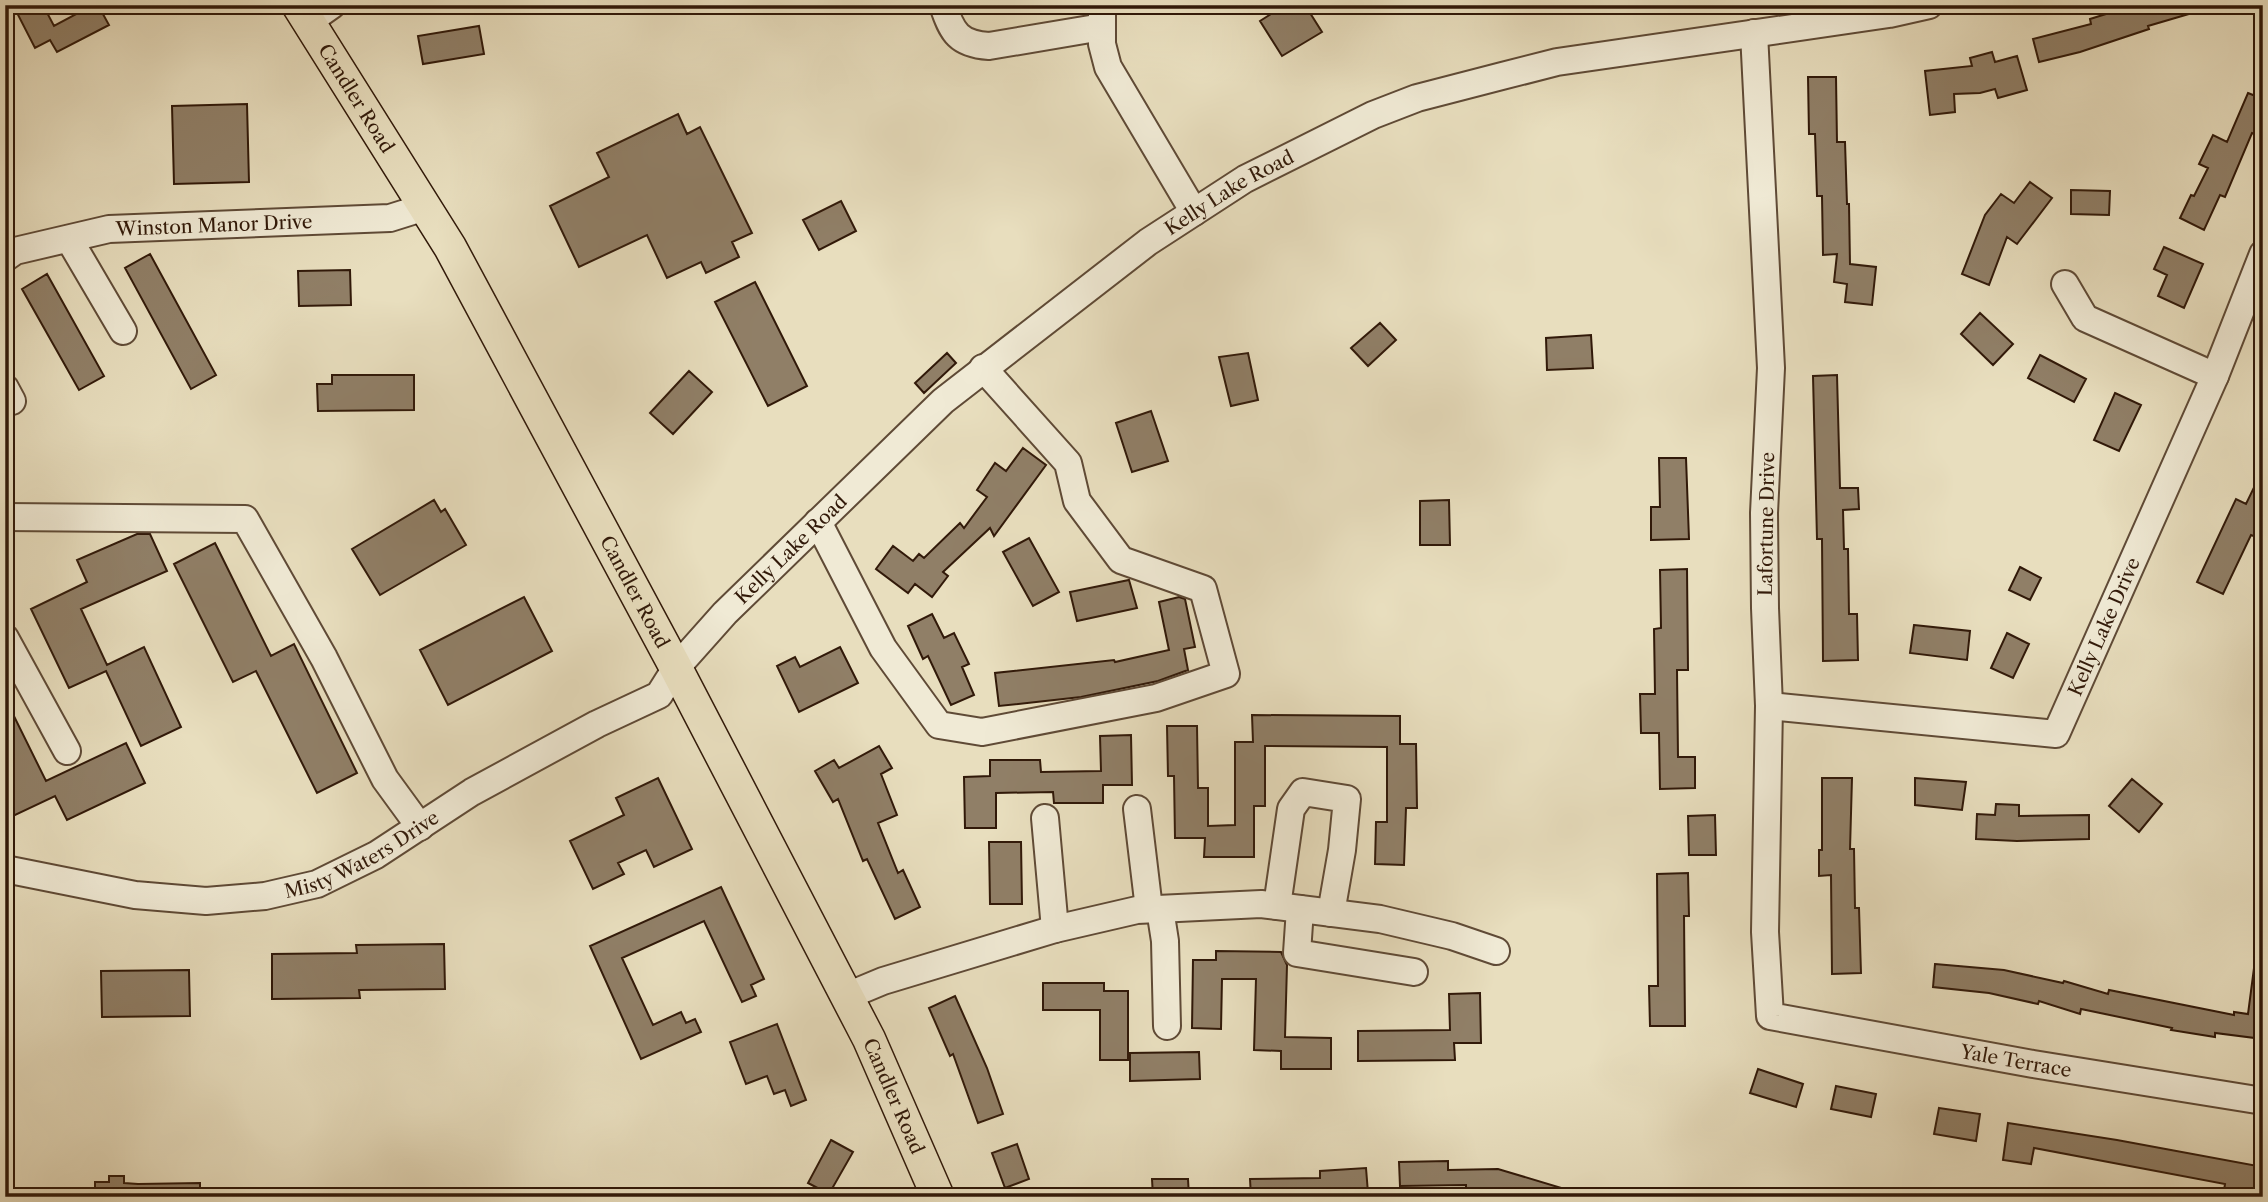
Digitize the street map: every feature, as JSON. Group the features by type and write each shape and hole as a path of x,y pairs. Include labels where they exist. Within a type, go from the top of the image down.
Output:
{"main road":[{"name":"Candler Road","path":"313,11 452,251 676,668 870,1039 939,1197"}],"street":[{"path":"943,5 956,34 975,45 989,46 1102,16 1102,44 1108,67 1194,212"},
{"name":"Kelly Lake Road","path":"676,668 725,613 943,401 1148,242 1245,179 1373,115 1417,98 1556,62 1889,14 1929,5"},
{"name":"Lafortune Drive","path":"1754,33 1770,368 1764,513 1769,706 1765,932 1770,1016"},
{"name":"Winston Manor Drive","path":"5,258 15,251 109,229 390,218 425,207"},
{"path":"68,239 123,331"},
{"name":"Kelly Lake Drive","path":"1769,706 2056,734 2215,376 2263,254"},
{"path":"2065,284 2085,318 2215,376"},
{"path":"818,522 883,648 939,725 982,732 1156,698 1226,674 1203,589 1121,560 1077,501 1068,463 983,368"},
{"path":"5,517 245,519 324,658 385,779 420,827"},
{"path":"5,638 67,751"},
{"name":"Misty Waters Drive","path":"5,869 135,895 206,901 265,896 317,884 376,855 484,786 597,724 659,695 676,668"},
{"path":"1331,913 1342,850 1347,799 1303,792 1291,809 1288,907 1297,953 1414,972"},
{"path":"1137,809 1155,909 1166,941 1167,1026"},
{"path":"1045,818 1055,929"},
{"path":"847,996 883,981 1055,929 1137,910 1261,904 1288,907 1380,919 1452,936 1496,951"},
{"name":"Yale Terrace","path":"1770,1016 2034,1064 2263,1101"}],"building":[{"path":"13,5 43,5 54,26 93,5 98,5 109,25 57,52 50,40 35,48"},
{"path":"1285,5 1305,5 1322,32 1282,56 1260,21"},
{"path":"2135,5 2206,5 2206,9 2148,26 2149,29 2080,52 2039,62 2033,39 2091,24 2090,19"},
{"path":"479,26 484,54 423,64 418,36"},
{"path":"1992,52 1995,62 2017,56 2027,90 1998,98 1995,89 1980,93 1954,94 1955,112 1930,115 1925,71 1972,66 1970,58"},
{"path":"1808,77 1836,77 1837,142 1845,142 1850,264 1876,267 1872,305 1845,302 1847,284 1834,282 1837,254 1823,255 1822,196 1817,196 1815,134 1809,134"},
{"path":"2248,93 2263,99 2263,121 2257,135 2252,133 2225,197 2220,195 2204,230 2180,218 2208,168 2199,164 2213,135 2227,142"},
{"path":"247,104 249,182 174,184 172,106"},
{"path":"678,114 687,134 700,127 752,233 732,242 739,257 706,273 701,262 667,278 647,235 579,267 550,206 609,177 597,153"},
{"path":"2030,182 2052,198 2017,244 2007,237 1989,285 1962,274 1985,215 2001,194 2014,203"},
{"path":"2071,190 2110,191 2109,215 2071,214"},
{"path":"841,201 856,231 819,250 803,220"},
{"path":"2164,247 2203,264 2184,308 2158,296 2167,275 2154,269"},
{"path":"150,254 216,375 191,389 125,268"},
{"path":"350,270 351,305 299,306 298,271"},
{"path":"47,274 104,376 79,390 22,289"},
{"path":"755,282 807,386 768,406 715,302"},
{"path":"1980,313 2013,344 1993,365 1961,334"},
{"path":"1380,323 1396,340 1368,366 1351,348"},
{"path":"1591,335 1593,368 1547,370 1546,338"},
{"path":"947,353 956,363 924,393 915,383"},
{"path":"1248,353 1258,400 1231,406 1219,357"},
{"path":"2040,355 2086,379 2074,402 2028,378"},
{"path":"689,371 712,392 673,434 650,413"},
{"path":"332,375 414,375 414,410 318,411 317,384 332,384"},
{"path":"1837,375 1840,488 1858,488 1859,509 1843,510 1844,549 1848,549 1849,614 1857,614 1858,660 1823,661 1822,539 1817,539 1813,376"},
{"path":"2115,393 2141,405 2119,451 2094,440"},
{"path":"1151,411 1168,461 1132,472 1116,423"},
{"path":"1023,448 1046,465 994,536 990,528 943,572 948,576 932,597 915,584 908,593 876,569 893,546 913,561 919,554 924,558 960,523 964,528 987,497 977,490 995,463 1006,471"},
{"path":"1659,458 1686,458 1689,539 1651,540 1651,507 1660,507"},
{"path":"2263,469 2263,523 2256,537 2251,535 2223,594 2197,582 2236,499 2246,504"},
{"path":"434,500 441,512 445,509 466,545 380,595 352,549"},
{"path":"1449,500 1450,545 1420,545 1420,501"},
{"path":"137,534 150,534 167,571 81,609 107,665 144,647 181,727 141,746 106,671 69,688 31,609 87,582 77,560"},
{"path":"1029,538 1059,592 1033,606 1003,552"},
{"path":"215,543 271,656 294,644 357,773 317,793 256,671 233,682 174,564"},
{"path":"2020,567 2041,578 2030,600 2009,590"},
{"path":"1687,569 1688,670 1677,670 1678,757 1695,757 1695,788 1660,789 1659,733 1641,733 1640,694 1655,694 1654,629 1661,628 1660,570"},
{"path":"1129,580 1137,608 1077,621 1070,592"},
{"path":"524,597 552,651 448,705 420,650"},
{"path":"1179,597 1185,599 1195,647 1184,649 1188,670 1158,681 1081,697 999,706 995,673 1115,662 1169,650 1159,602"},
{"path":"932,614 944,638 954,633 969,664 962,667 974,695 951,705 928,656 923,659 908,626"},
{"path":"1914,625 1970,631 1967,660 1910,653"},
{"path":"2007,633 2029,644 2013,678 1991,668"},
{"path":"840,647 858,683 799,712 777,666 795,657 800,667"},
{"path":"5,698 46,781 126,743 145,783 67,820 55,796 13,816 5,799"},
{"path":"1252,715 1400,716 1400,744 1416,744 1417,808 1406,808 1404,865 1375,864 1376,822 1387,822 1387,747 1265,746 1265,806 1254,806 1254,857 1204,857 1205,838 1175,838 1174,776 1168,776 1167,726 1197,726 1198,788 1208,788 1208,826 1235,825 1235,742 1253,742"},
{"path":"1131,735 1132,785 1103,785 1103,803 1054,803 1053,792 996,793 996,828 965,828 964,777 990,776 990,760 1040,760 1041,772 1101,771 1100,736"},
{"path":"879,746 892,768 881,774 897,815 878,823 898,873 903,870 920,907 895,919 867,859 863,861 838,799 833,802 815,771 834,760 839,768"},
{"path":"658,778 692,849 654,867 646,850 618,863 624,874 593,889 570,841 624,815 616,798"},
{"path":"1822,778 1852,778 1850,849 1854,849 1855,908 1859,908 1861,973 1832,974 1831,875 1819,876 1819,850 1822,850"},
{"path":"1915,778 1966,782 1962,810 1915,805"},
{"path":"2132,779 2162,804 2139,832 2109,806"},
{"path":"1996,804 2019,805 2019,816 2089,815 2089,839 1976,839 1977,814 1995,815"},
{"path":"1715,815 1716,855 1689,855 1688,816"},
{"path":"989,842 1021,842 1022,904 990,904"},
{"path":"1688,873 1689,916 1684,916 1685,1026 1650,1026 1649,986 1658,986 1657,874"},
{"path":"721,887 764,979 751,985 756,996 742,1002 704,921 622,958 653,1025 681,1012 686,1023 695,1019 701,1032 641,1059 590,946"},
{"path":"444,944 445,989 359,990 360,998 272,999 272,954 357,953 356,945"},
{"path":"1216,951 1281,952 1287,965 1285,1037 1331,1038 1331,1069 1281,1069 1281,1051 1254,1050 1256,979 1222,979 1221,1029 1192,1028 1193,960 1216,960"},
{"path":"1935,964 2004,970 2063,983 2064,981 2108,994 2109,990 2234,1015 2234,1012 2248,1014 2254,968 2263,969 2263,1039 2215,1033 2215,1037 2171,1030 2172,1028 2081,1009 2080,1014 2039,1001 2038,1004 1989,993 1933,987"},
{"path":"189,970 190,1016 102,1017 101,971"},
{"path":"1043,983 1104,983 1104,991 1128,991 1128,1060 1100,1060 1100,1010 1043,1010"},
{"path":"1480,993 1481,1043 1454,1043 1455,1060 1358,1061 1358,1031 1450,1030 1449,994"},
{"path":"955,996 987,1068 1003,1114 978,1123 953,1054 950,1056 929,1008"},
{"path":"777,1024 806,1100 791,1106 785,1090 774,1094 767,1076 746,1084 730,1042"},
{"path":"1199,1052 1200,1079 1130,1081 1130,1053"},
{"path":"1758,1069 1803,1084 1796,1107 1750,1093"},
{"path":"1836,1086 1876,1094 1871,1117 1831,1109"},
{"path":"1939,1108 1980,1114 1976,1141 1934,1134"},
{"path":"2008,1123 2263,1167 2258,1197 2223,1197 2225,1184 2034,1148 2031,1164 2003,1160"},
{"path":"831,1140 853,1152 829,1194 808,1183"},
{"path":"1017,1144 1029,1179 1005,1188 992,1153"},
{"path":"1448,1161 1448,1170 1498,1169 1578,1193 1578,1197 1515,1197 1516,1193 1466,1194 1466,1185 1400,1186 1399,1162"},
{"path":"1366,1168 1368,1193 1320,1197 1251,1197 1250,1179 1320,1178 1320,1171"},
{"path":"109,1176 124,1176 124,1183 200,1183 200,1197 95,1197 95,1182 109,1182"},
{"path":"1152,1179 1188,1179 1189,1197 1153,1197"}]}
